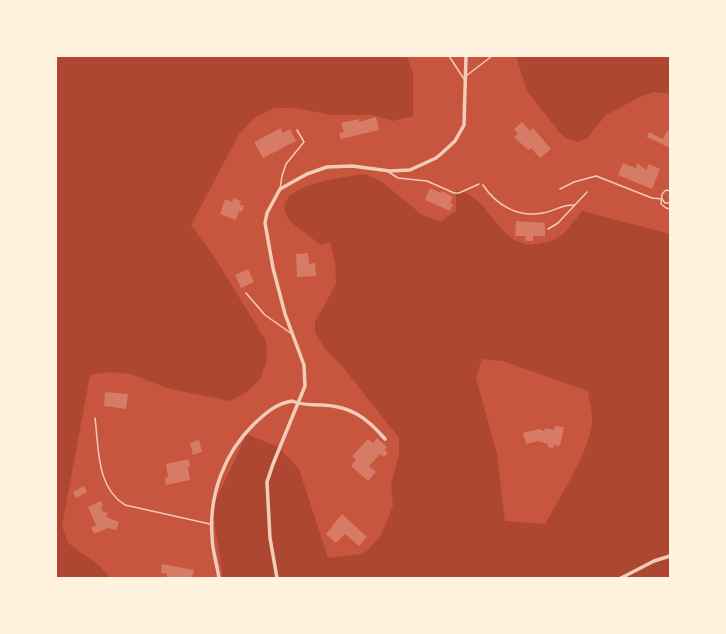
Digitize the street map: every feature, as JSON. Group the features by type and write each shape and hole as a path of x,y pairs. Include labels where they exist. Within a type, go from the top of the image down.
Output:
{"street":[{"path":"277,578 270,538 267,482 305,386 304,365 273,268 265,224 271,203 280,189 307,174 327,167 352,166 385,170 410,170 436,158 455,141 464,125 466,56"},
{"path":"219,578 212,536 212,524 214,497 221,474 231,454 245,433 272,407 292,401 298,404 340,406 351,410 385,439"},
{"path":"621,578 654,561 670,556"}],"lane":[{"path":"449,56 466,82"},
{"path":"466,76 492,56"},
{"path":"280,189 286,164 304,142 297,130"},
{"path":"385,170 398,178 414,178 427,181 454,193 459,193 479,184"},
{"path":"560,189 574,182 596,176 652,198 662,199 665,202 670,203"},
{"path":"482,185 488,194 502,206 517,213 544,213 565,204 575,205"},
{"path":"670,191 664,192 661,204 670,209"},
{"path":"548,229 558,223 587,192"},
{"path":"246,292 265,315 293,334"},
{"path":"95,418 103,477 109,491 116,500 125,505 212,524"}],"shaded area":[{"path":"56,56 407,56 413,74 413,116 393,121 373,115 333,115 294,108 274,108 254,118 239,134 191,225 215,258 266,341 267,360 260,379 247,392 230,401 170,389 131,374 110,372 90,375 62,526 68,543 100,566 110,578 56,578"},
{"path":"516,56 670,56 670,94 654,92 642,96 606,115 587,138 578,142 567,139 560,133 527,91"},
{"path":"364,174 381,181 421,214 440,222 456,211 456,190 468,194 478,201 503,231 513,239 524,244 537,244 559,237 568,229 582,211 670,234 670,578 223,578 212,508 247,434 278,447 299,469 328,558 360,554 368,550 381,535 393,506 391,484 399,455 399,438 342,366 326,350 315,333 315,322 336,284 335,263 330,242 321,245 299,229 288,218 284,207 288,198 298,190 327,181","holes":["482,359 502,361 588,391 592,422 586,446 573,474 545,524 505,521 497,454 476,378"]}],"building":[{"path":"376,117 379,130 341,139 339,133 344,132 341,123 359,119 359,122"},
{"path":"522,122 530,131 533,128 551,149 540,158 531,148 528,150 514,137 518,134 514,129"},
{"path":"281,128 283,133 290,129 296,141 263,158 254,142"},
{"path":"667,131 670,132 670,148 647,137 649,132 663,139"},
{"path":"623,163 636,168 637,163 646,170 649,164 660,169 652,189 618,175"},
{"path":"430,188 441,193 442,191 453,197 450,203 453,204 450,211 425,200"},
{"path":"234,198 241,201 240,205 244,206 242,212 239,211 236,220 220,214 225,199 232,202"},
{"path":"516,221 545,223 545,236 533,236 533,241 525,241 526,236 515,236"},
{"path":"308,253 309,264 315,263 316,276 297,277 296,254"},
{"path":"248,269 254,282 241,288 235,275"},
{"path":"105,392 128,394 126,409 104,406"},
{"path":"555,426 564,427 560,446 554,445 553,448 548,447 548,444 538,441 526,444 523,433 539,429 544,431 545,428 554,430"},
{"path":"377,438 387,447 385,450 388,453 384,457 380,454 369,466 376,472 368,481 351,466 356,460 352,456 368,439 373,443"},
{"path":"199,440 202,452 193,455 190,443"},
{"path":"189,459 190,467 188,467 190,480 166,485 165,478 168,477 166,464"},
{"path":"84,486 87,492 76,498 73,492"},
{"path":"101,501 103,506 101,507 102,511 108,513 106,517 119,522 116,530 108,528 94,534 91,528 96,525 88,507"},
{"path":"342,514 367,537 359,546 345,534 336,543 326,534"},
{"path":"162,564 194,570 192,578 167,578 167,574 161,573"}]}
